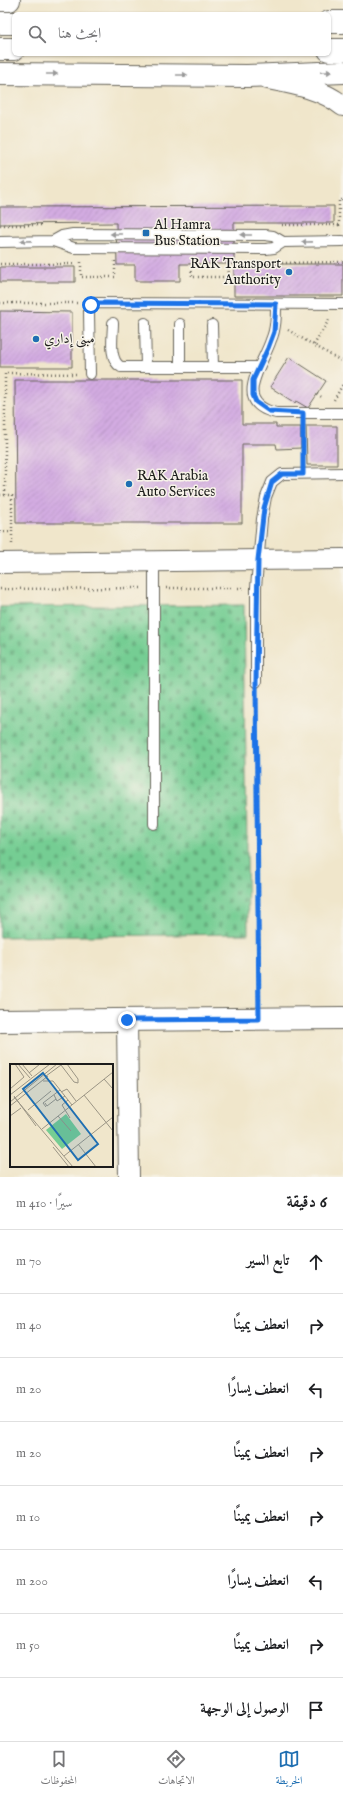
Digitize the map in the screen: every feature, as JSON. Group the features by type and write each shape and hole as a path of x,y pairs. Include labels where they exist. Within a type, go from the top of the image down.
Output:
{"main road":[{"path":"0,0 9,0"},
{"path":"331,22 343,22"},
{"path":"0,23 12,23"},
{"path":"0,49 12,49"},
{"path":"331,50 343,50"},
{"path":"4,75 247,76 343,72"},
{"path":"0,1021 343,1018"}],"street":[{"path":"247,76 286,82 319,91 343,106"},
{"path":"6,563 343,559"},
{"path":"127,1020 129,1177"}],"lane":[{"path":"53,241 62,236 73,234 265,235 273,236 283,242 343,242"},
{"path":"0,242 53,241 74,248 266,249 274,248 283,242"},
{"path":"90,374 89,308 94,303 341,304"},
{"path":"276,304 275,324 272,340 253,380 252,388 256,402 269,411 343,413"},
{"path":"113,323 114,361 121,367 259,367"},
{"path":"145,323 146,367"},
{"path":"180,324 180,367"},
{"path":"212,325 213,367"},
{"path":"256,682 256,588 258,560 264,508 272,482 282,474 343,473"},
{"path":"154,561 154,824"}],"path":[{"path":"0,303 94,303"},
{"path":"314,345 341,304"},
{"path":"275,324 343,362"},
{"path":"5,495 5,373 90,374"},
{"path":"303,413 303,474"},
{"path":"0,495 12,495 12,532 6,563 12,589"},
{"path":"0,532 12,532"},
{"path":"0,589 256,588"},
{"path":"256,682 259,1019"}],"green space":[{"path":"244,605 248,934 0,937 0,607"}],"building":[{"path":"334,206 334,223 234,223 234,264 180,264 180,281 135,281 135,265 117,265 116,223 0,224 0,207"},
{"path":"234,264 343,264 343,296 234,296"},
{"path":"0,267 75,267 75,282 0,282"},
{"name":"مبنى إداري","path":"0,311 72,312 72,367 0,367"},
{"path":"289,357 326,381 308,408 296,401 295,403 270,387"},
{"name":"RAK Arabia Auto Services","path":"15,380 242,380 242,424 276,424 276,427 301,427 301,448 277,449 276,444 242,444 242,523 16,523"},
{"path":"306,426 337,426 337,465 307,465"}],"place":[{"name":"Al Hamra Bus Station","path":"146,233"},
{"name":"RAK Transport Authority","path":"289,272"},
{"name":"مبنى إداري","path":"36,339"},
{"name":"RAK Arabia Auto Services","path":"129,484"}],"route":[{"path":"91,305 94,303 276,304 275,324 272,340 253,380 253,395 256,402 269,411 303,413 303,474 282,474 272,482 266,497 262,519 258,560 256,600 256,682 259,1019 127,1020"}]}
